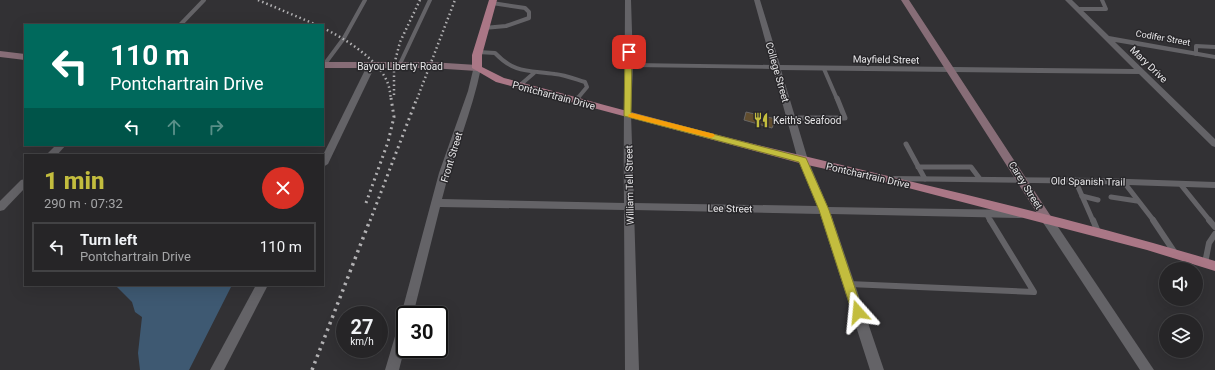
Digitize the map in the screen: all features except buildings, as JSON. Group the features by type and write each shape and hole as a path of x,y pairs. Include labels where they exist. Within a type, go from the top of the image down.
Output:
{"main road":[{"name":"Front Street","path":"477,68 478,52 493,2"},
{"name":"Pontchartrain Drive","path":"477,68 500,80 519,86 803,160 889,179 1099,233 1210,264"}],"street":[{"name":"William Tell Street","path":"628,0 629,65 627,114 632,370"},
{"name":"College Street","path":"757,0 778,68 803,160 824,210 877,370"},
{"name":"Carey Street","path":"905,0 1023,180 1048,221 1147,370"},
{"name":"Mary Drive","path":"1068,0 1215,144"},
{"name":"Codifer Street","path":"1107,38 1215,57"},
{"path":"0,54 24,57"},
{"name":"Bayou Liberty Road","path":"324,65 430,65 477,68"},
{"name":"Mayfield Street","path":"629,65 824,69 1142,72"},
{"path":"324,162 371,66"},
{"name":"Front Street","path":"409,306 438,203 444,173 472,91 477,68"},
{"path":"53,154 60,146"},
{"name":"Old Spanish Trail","path":"889,179 1075,180 1215,185"},
{"path":"0,207 24,183"},
{"name":"Lee Street","path":"438,203 1023,214"},
{"path":"217,370 261,286"},
{"path":"392,370 396,356"}],"lane":[{"path":"181,24 204,0"},
{"path":"324,65 344,38 365,0"},
{"path":"399,66 430,0"},
{"path":"1078,10 1106,9 1102,0"},
{"path":"484,28 506,26 529,18 529,12 525,8 493,2"},
{"path":"1196,54 1196,46 1215,47"},
{"path":"478,52 494,52 509,67 534,73 557,74 585,82 587,87 576,100"},
{"path":"792,118 845,118 824,69"},
{"path":"519,86 534,73"},
{"path":"906,144 925,179"},
{"path":"918,167 971,166 980,180"},
{"path":"1075,180 1099,233"},
{"path":"1123,182 1161,230 1176,254"},
{"path":"1181,184 1215,227"},
{"path":"1082,196 1097,197"},
{"path":"1112,199 1137,201"},
{"path":"848,284 1034,292 1000,239 986,213"},
{"path":"1210,264 1209,243 1215,234"}],"water":[{"path":"116,286 231,286 189,370 140,370 138,353 142,317 135,312 132,302"}],"railway":[{"path":"258,0 315,24"},
{"path":"394,95 394,65 400,42 420,0"},
{"path":"417,99 455,0"},
{"path":"324,29 351,44 369,58 384,75 390,90 391,99"},
{"path":"366,203 388,142 394,117 391,98"},
{"path":"370,221 417,98"},
{"path":"312,370 370,220"}],"slow traffic":[{"path":"632,115 711,136"}],"place":[{"name":"Keith's Seafood","path":"761,120"}],"route":[{"path":"629,52 627,114 803,160 824,210 858,312"}]}
